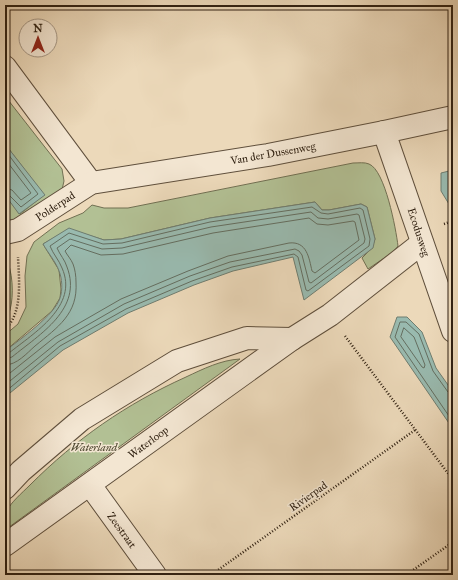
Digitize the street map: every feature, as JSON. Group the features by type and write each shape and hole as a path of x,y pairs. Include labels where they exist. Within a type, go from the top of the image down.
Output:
{"street":[{"path":"5,67 91,183"},
{"name":"Van der Dussenweg","path":"91,183 268,155 453,117"},
{"name":"Ecodusweg","path":"384,132 453,331"},
{"name":"Polderpad","path":"12,232 91,183"},
{"name":"Waterloop","path":"5,545 292,339 330,314 422,243"},
{"path":"5,488 21,471 82,419 177,361 247,338 292,339"},
{"name":"Zeestraat","path":"90,485 155,575"}],"path":[{"path":"5,329 9,325 19,303 12,232"},
{"path":"330,314 453,480"},
{"name":"Rivierpad","path":"211,575 415,430"},
{"path":"406,575 453,542"}],"green space":[{"path":"5,96 62,169 64,181 61,194 23,222 5,223 5,195 20,214 44,195 5,144"},
{"path":"353,163 369,164 375,169 380,177 389,201 398,246 393,252 368,269 362,258 372,248 375,239 367,207 361,204 322,210 315,202 210,218 121,239 104,240 69,229 43,244 59,270 61,289 60,298 52,311 5,351 5,335 18,324 26,307 25,276 27,256 34,242 59,223 83,213 92,205 104,208 128,208"},
{"path":"5,257 10,268 12,290 10,310 5,319"},
{"name":"Waterland","path":"240,359 5,530 5,514 14,501 47,468 103,424 143,399 186,377 219,363"}],"water":[{"path":"5,144 45,195 19,214 5,195"},
{"path":"453,170 452,209 441,191 441,173"},
{"path":"315,202 322,210 361,204 367,207 375,239 373,248 304,300 293,257 233,271 194,285 128,313 63,350 5,397 5,351 27,334 51,312 57,305 62,291 60,274 56,264 43,244 69,228 104,240 121,239 210,218"},
{"path":"397,317 407,317 422,332 436,368 453,392 453,429 390,337"}]}
